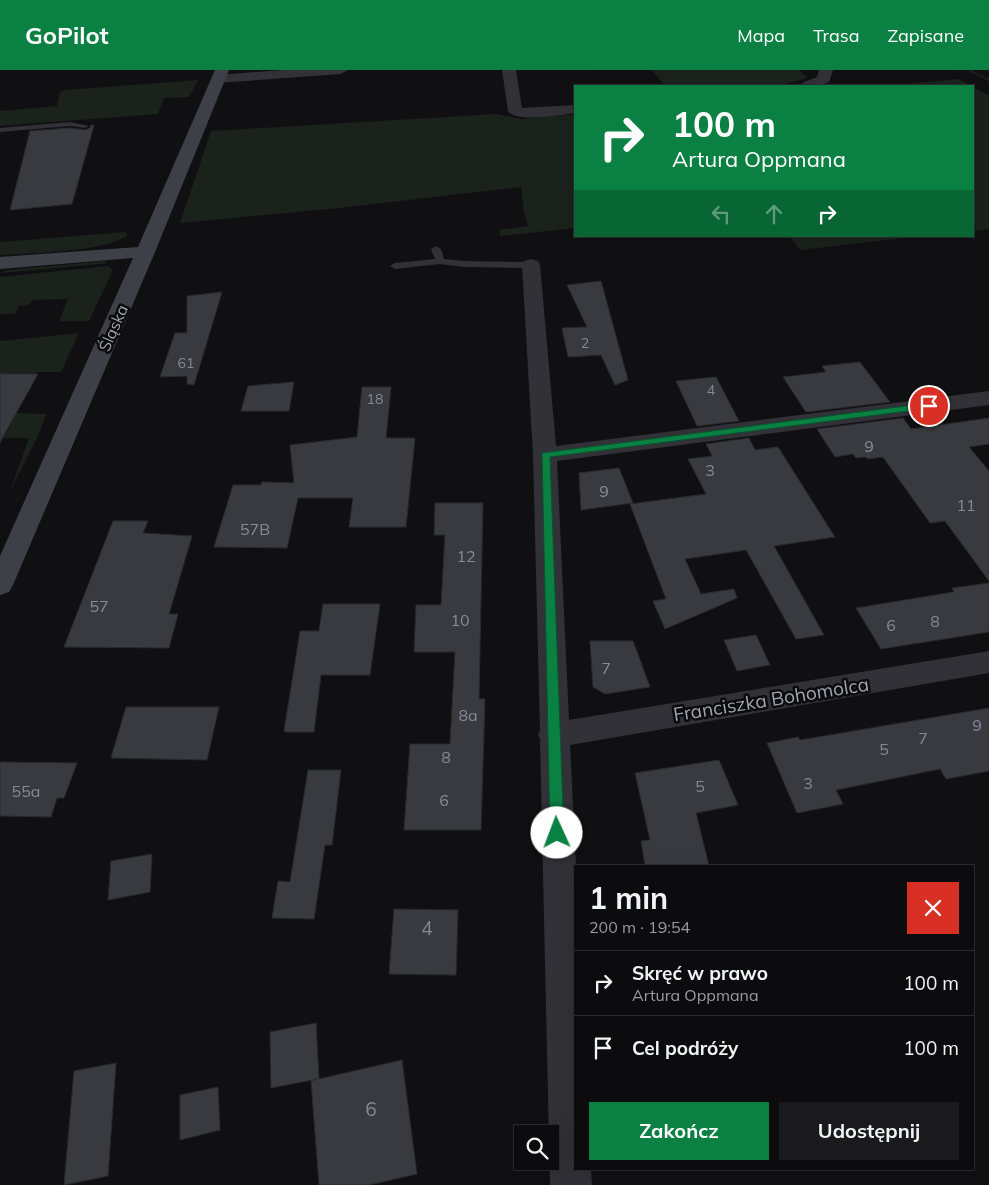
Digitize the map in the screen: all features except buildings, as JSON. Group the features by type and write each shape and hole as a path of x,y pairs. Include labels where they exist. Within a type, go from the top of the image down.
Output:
{"street":[{"path":"220,75 341,70"},
{"path":"509,70 515,111 521,113 574,109"},
{"path":"809,85 824,79 826,70"},
{"name":"Śląska","path":"0,585 146,252 220,75"},
{"path":"0,263 146,252"},
{"path":"531,265 545,455 553,735 570,1185"},
{"path":"545,455 989,398"},
{"name":"Franciszka Bohomolca","path":"553,735 989,662"}],"lane":[{"path":"0,130 70,124 85,126"},
{"path":"436,249 440,261"},
{"path":"395,266 440,261 464,264 531,265"}],"path":[{"path":"968,70 989,80"}],"shaded area":[{"path":"652,70 800,70 807,78 782,85 664,85"},
{"path":"958,79 970,85 894,85"},
{"path":"198,80 189,97 164,98 158,114 0,126 0,111 57,106 60,92 65,90"},
{"path":"974,88 989,95 989,229 974,231"},
{"path":"496,114 522,119 574,114 574,228 500,236 499,230 528,226 521,187 339,208 180,223 211,131"},
{"path":"126,232 127,236 116,241 84,249 0,255 0,242"},
{"path":"790,237 914,237 800,250"},
{"path":"105,261 106,263 100,264 0,273 8,270"},
{"path":"108,266 113,270 89,321 59,321 68,299 32,300 29,305 19,306 15,314 0,314 0,277"},
{"path":"79,333 61,372 36,372 27,388 15,374 0,374 0,341"},
{"path":"16,413 46,414 38,436 10,491 29,438 3,438"}],"route":[{"path":"557,833 545,455 929,406"}]}
